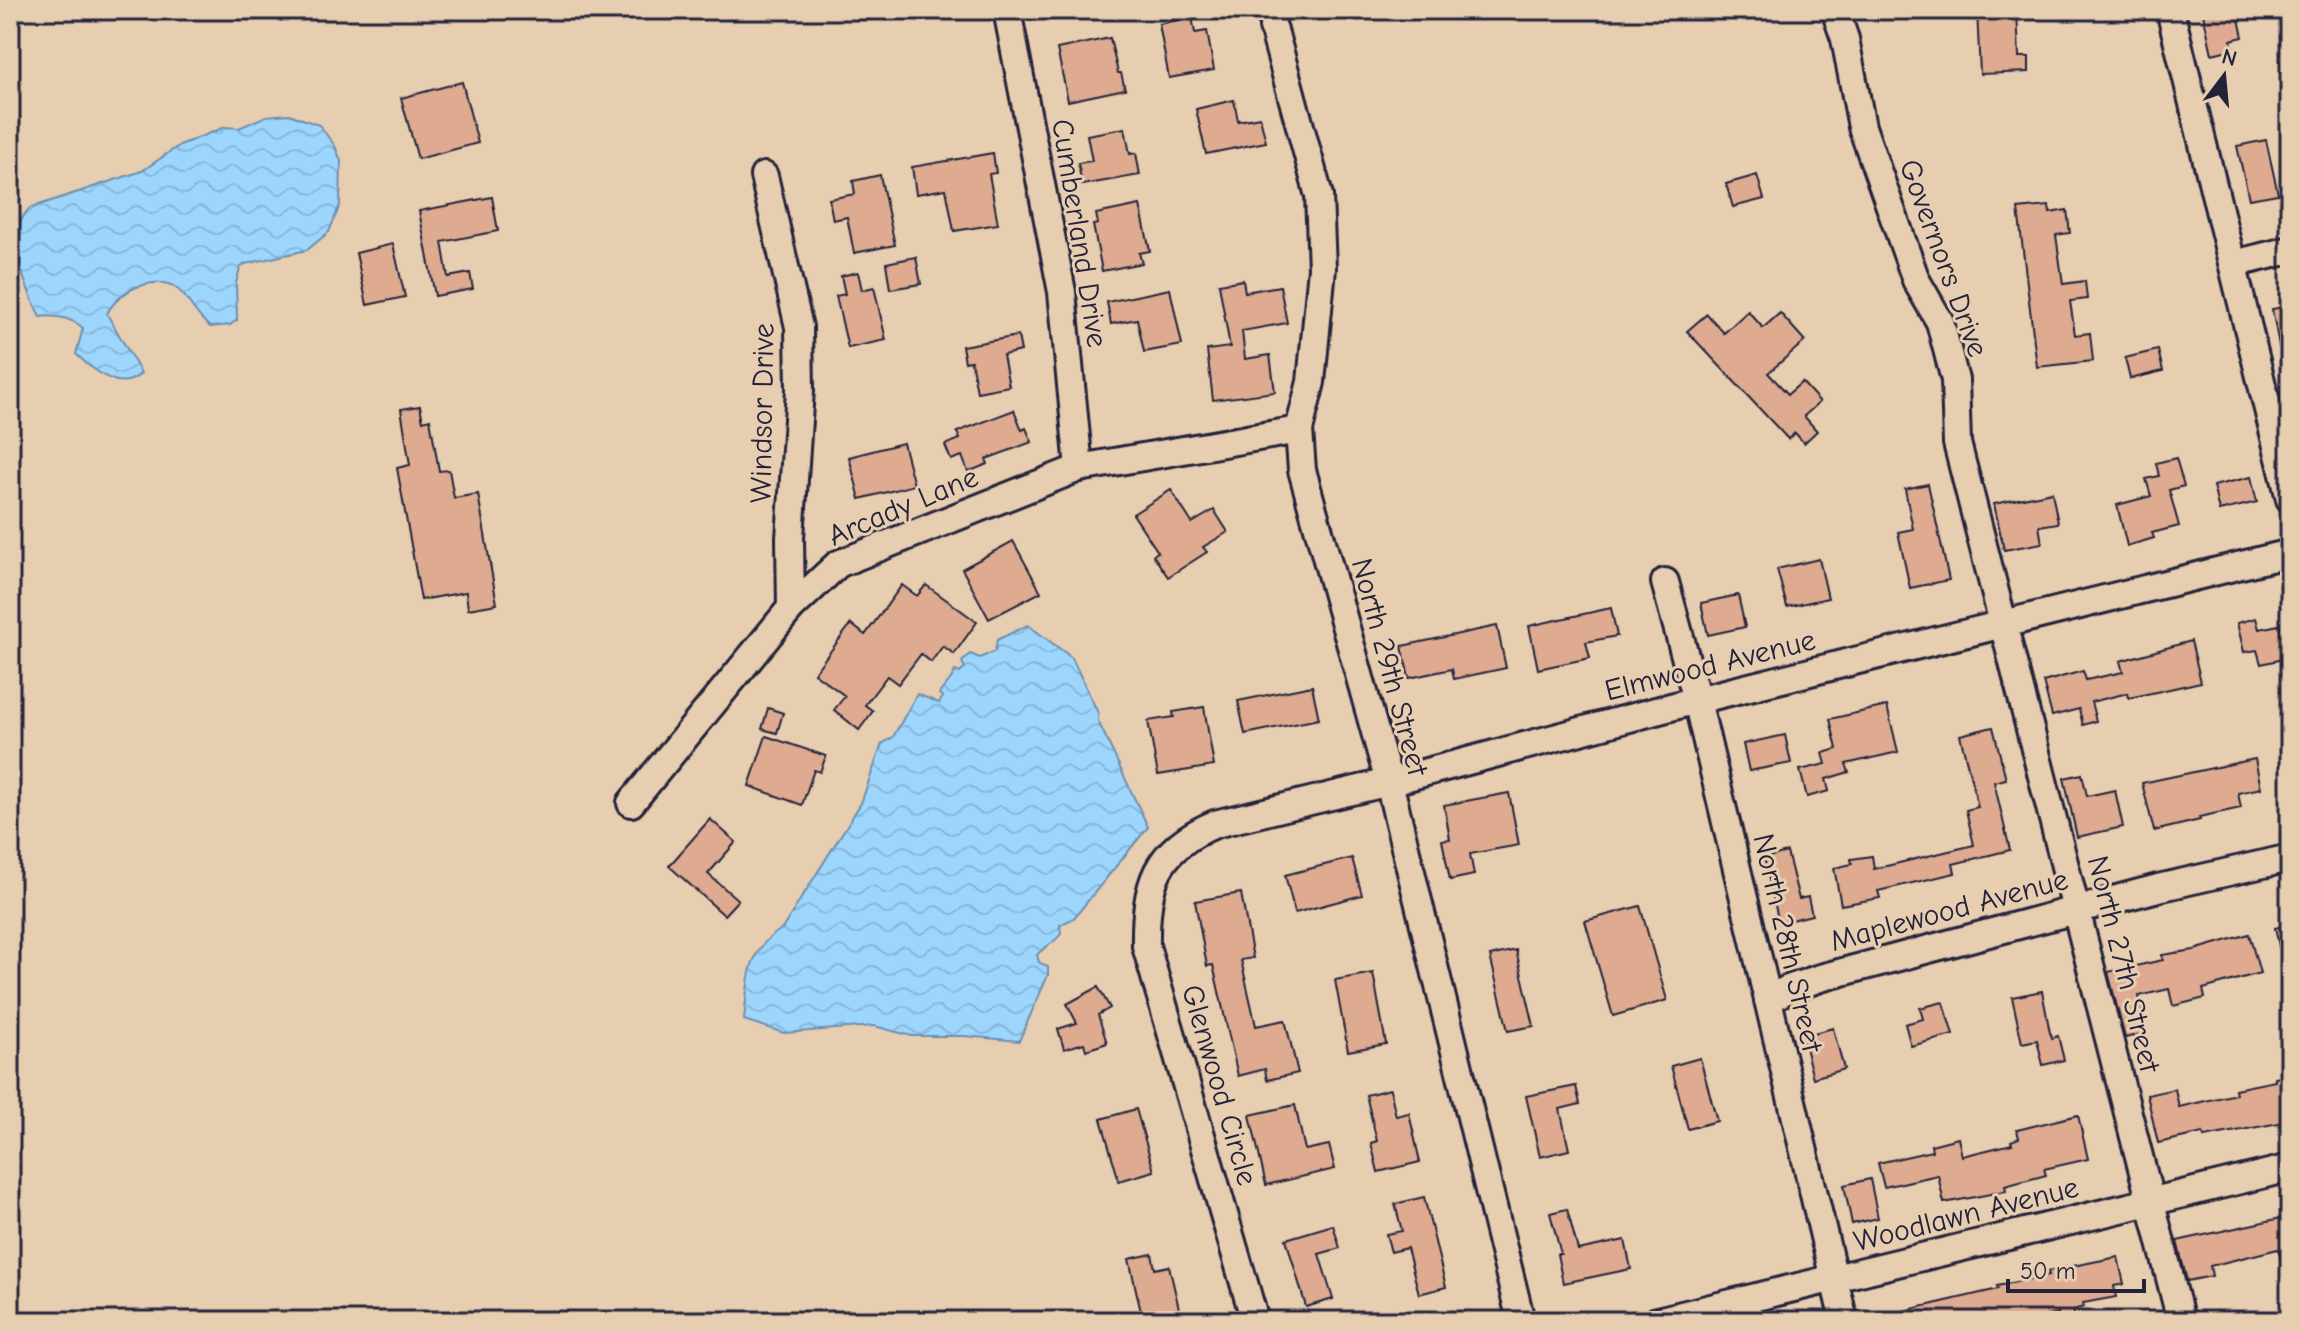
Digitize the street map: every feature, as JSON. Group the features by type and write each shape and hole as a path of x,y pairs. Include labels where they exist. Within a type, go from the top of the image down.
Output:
{"street":[{"name":"Cumberland Drive","path":"1007,10 1062,292 1079,468"},
{"name":"Governors Drive","path":"1835,10 1845,39 1862,127 1916,280 1940,322 1955,380 1957,443 2002,624"},
{"path":"2170,10 2290,499"},
{"name":"North 29th Street","path":"1273,27 1319,196 1322,268 1311,382 1299,430 1302,470 1389,782 1521,1321"},
{"name":"Windsor Drive","path":"764,176 799,327 800,390 790,538 791,608"},
{"path":"2233,264 2290,250"},
{"name":"Arcady Lane","path":"631,803 791,608 838,564 1079,468 1299,430"},
{"name":"Elmwood Avenue","path":"1160,867 1194,833 1215,824 1389,782 1697,700 2290,553"},
{"name":"North 28th Street","path":"1665,582 1697,700 1844,1321"},
{"name":"North 27th Street","path":"2002,624 2181,1321"},
{"name":"Maplewood Avenue","path":"1768,1000 1820,978 2077,909 2290,858"},
{"name":"Glenwood Circle","path":"1160,867 1152,879 1145,909 1146,946 1255,1321"},
{"name":"Woodlawn Avenue","path":"1657,1321 2290,1168"}],"water":[{"path":"289,114 319,125 335,146 341,161 340,205 329,232 307,250 245,264 240,268 236,283 237,320 230,325 210,327 182,293 166,283 130,290 117,300 107,314 141,373 133,379 116,381 76,354 83,328 63,318 40,317 23,276 17,247 17,233 30,208 142,171 180,145 225,127 239,128 266,116"},
{"path":"1028,625 1072,658 1148,827 1074,918 1060,925 1061,934 1037,955 1039,962 1048,967 1048,975 1019,1041 964,1036 912,1036 874,1026 784,1033 744,1020 748,980 755,957 761,946 782,929 861,803 882,744 893,737 917,694 939,703 943,697 939,694 955,671 960,673 965,668 962,662 970,654 980,658 995,651 997,640"}],"building":[{"path":"1977,10 2017,10 2019,57 2029,57 2029,72 1980,74"},
{"path":"2237,10 2243,37 2231,40 2233,49 2212,54 2203,13"},
{"path":"1192,17 1195,33 1207,31 1214,70 1169,78 1159,24"},
{"path":"1110,38 1125,89 1068,101 1057,49"},
{"path":"462,82 478,143 418,159 401,98"},
{"path":"1234,100 1238,121 1260,117 1266,142 1206,154 1196,109"},
{"path":"1125,128 1130,154 1136,153 1140,175 1082,185 1078,163 1092,161 1087,135"},
{"path":"2266,140 2278,194 2249,199 2237,146"},
{"path":"993,153 996,173 989,174 998,224 954,231 946,189 916,194 912,167"},
{"path":"880,175 895,245 854,253 847,217 833,220 829,199 855,194 853,181"},
{"path":"1757,175 1764,199 1733,207 1726,184"},
{"path":"492,197 498,231 442,242 448,277 470,273 473,289 435,296 419,211"},
{"path":"1140,205 1150,251 1139,253 1142,263 1102,271 1093,225 1098,224 1096,214"},
{"path":"2049,206 2050,213 2067,210 2070,233 2056,235 2063,284 2085,281 2087,299 2070,301 2075,335 2090,333 2093,361 2037,367 2018,209"},
{"path":"393,244 405,297 367,305 356,253"},
{"path":"916,257 921,284 890,289 886,263"},
{"path":"858,272 862,290 874,287 886,340 848,348 836,296 845,294 841,276"},
{"path":"1243,280 1245,292 1280,286 1287,323 1242,331 1245,359 1270,355 1275,392 1213,400 1207,350 1230,347 1219,284"},
{"path":"1170,289 1182,345 1144,352 1137,319 1111,324 1107,302"},
{"path":"2290,306 2290,366 2283,366 2272,309"},
{"path":"1748,311 1763,328 1780,313 1805,341 1768,373 1788,394 1802,382 1820,402 1804,416 1817,431 1804,443 1795,433 1788,439 1687,331 1707,314 1724,333"},
{"path":"1018,336 1021,351 1003,355 1009,386 977,392 971,361 965,362 962,346"},
{"path":"2158,350 2163,371 2130,379 2125,358"},
{"path":"420,406 423,421 430,419 439,471 449,470 454,498 478,494 497,604 468,609 466,592 421,600 397,468 410,465 401,409"},
{"path":"1014,410 1022,430 1026,428 1032,442 986,459 988,464 968,472 962,456 951,460 945,445 960,439 957,432"},
{"path":"903,443 914,485 860,499 849,457"},
{"path":"2176,458 2184,486 2169,490 2179,526 2152,533 2154,538 2127,546 2117,505 2151,496 2146,479 2159,476 2156,463"},
{"path":"2251,477 2257,502 2219,511 2213,486"},
{"path":"1928,484 1949,580 1910,588 1898,532 1913,529 1905,489"},
{"path":"1171,490 1192,523 1214,510 1228,532 1203,547 1207,552 1168,577 1153,555 1158,552 1133,514"},
{"path":"2052,492 2058,523 2039,526 2042,543 2004,550 1994,504"},
{"path":"1013,541 1041,592 989,619 962,569"},
{"path":"1819,559 1828,598 1787,607 1777,569"},
{"path":"902,585 917,596 926,585 977,622 954,654 943,646 931,662 921,654 898,684 887,676 865,705 873,711 859,730 834,710 845,696 814,673 851,624 865,635"},
{"path":"1738,595 1745,627 1708,635 1701,603"},
{"path":"1611,608 1617,636 1586,642 1590,658 1538,669 1529,626"},
{"path":"2256,618 2259,629 2279,625 2287,658 2261,664 2257,650 2244,652 2237,623"},
{"path":"1497,626 1506,668 1454,679 1452,669 1409,678 1402,646"},
{"path":"2191,641 2201,682 2129,698 2128,693 2091,702 2096,721 2083,725 2079,709 2052,716 2043,682 2083,671 2086,680 2123,672 2120,661"},
{"path":"1312,686 1319,719 1245,734 1238,701"},
{"path":"1887,706 1898,752 1846,764 1849,772 1826,779 1829,791 1807,797 1800,770 1826,764 1823,753 1837,749 1830,719"},
{"path":"1204,707 1214,766 1158,775 1148,721 1174,717 1173,712"},
{"path":"768,708 783,713 777,733 762,729"},
{"path":"1993,727 2006,779 1994,782 2010,850 1953,864 1955,873 1878,891 1880,898 1841,905 1834,868 1852,864 1851,859 1872,856 1874,869 1974,845 1966,810 1978,807 1960,735"},
{"path":"1785,735 1791,763 1749,771 1743,744"},
{"path":"766,736 826,756 820,772 814,770 802,805 749,786"},
{"path":"2255,759 2261,788 2238,793 2241,808 2154,831 2142,783"},
{"path":"2082,774 2087,796 2115,790 2123,827 2077,837 2064,778"},
{"path":"1509,793 1519,845 1470,854 1474,875 1450,880 1442,840 1450,839 1444,805"},
{"path":"710,819 736,842 708,874 738,900 724,915 669,866"},
{"path":"1787,852 1799,899 1808,897 1812,915 1779,923 1764,858"},
{"path":"1352,858 1362,895 1295,913 1285,875"},
{"path":"1241,893 1253,958 1241,960 1256,1026 1285,1020 1298,1073 1267,1080 1265,1069 1238,1076 1213,965 1207,966 1195,901"},
{"path":"1640,906 1667,1000 1613,1016 1585,921"},
{"path":"2290,924 2290,967 2284,968 2275,928"},
{"path":"2249,934 2260,973 2203,989 2205,998 2173,1006 2169,989 2139,996 2147,1033 2125,1038 2108,972 2163,960 2162,955 2194,950"},
{"path":"1516,950 1534,1026 1508,1031 1490,956"},
{"path":"1373,973 1386,1044 1348,1051 1335,980"},
{"path":"1098,987 1110,1008 1098,1015 1107,1043 1086,1050 1084,1043 1064,1049 1058,1029 1077,1023 1067,1004"},
{"path":"2042,991 2051,1038 2058,1036 2064,1060 2043,1065 2037,1040 2022,1043 2012,997"},
{"path":"1943,1002 1953,1035 1911,1046 1905,1024 1923,1019 1920,1008"},
{"path":"1833,1028 1844,1069 1813,1078 1802,1036"},
{"path":"1700,1058 1717,1121 1688,1129 1671,1066"},
{"path":"2290,1075 2290,1121 2204,1137 2203,1133 2158,1143 2147,1095 2175,1089 2179,1107 2236,1094 2235,1089"},
{"path":"1576,1086 1580,1104 1560,1109 1569,1150 1540,1157 1526,1096"},
{"path":"1390,1089 1396,1116 1409,1113 1420,1162 1378,1172 1371,1143 1377,1141 1366,1095"},
{"path":"1295,1105 1305,1150 1329,1145 1335,1169 1266,1185 1250,1115"},
{"path":"1136,1109 1154,1171 1119,1181 1101,1119"},
{"path":"2078,1115 2088,1159 2044,1169 2046,1175 2005,1186 2006,1191 1944,1203 1938,1175 1884,1187 1878,1163 1932,1151 1931,1145 1958,1138 1962,1156 2012,1144 2011,1141 2019,1138 2017,1130"},
{"path":"1870,1179 1878,1218 1852,1224 1844,1185"},
{"path":"1424,1197 1446,1287 1419,1294 1407,1248 1391,1252 1386,1234 1402,1231 1395,1204"},
{"path":"1567,1209 1578,1250 1625,1240 1631,1269 1563,1283 1557,1254 1561,1254 1550,1213"},
{"path":"2290,1216 2290,1275 2286,1276 2278,1249 2210,1266 2212,1276 2187,1281 2177,1241"},
{"path":"1333,1225 1340,1248 1319,1254 1333,1299 1306,1307 1286,1239"},
{"path":"1152,1254 1155,1269 1169,1266 1182,1321 1143,1321 1129,1259"},
{"path":"2118,1257 2124,1284 2114,1286 2116,1297 2083,1303 2084,1307 2073,1310 2076,1321 2060,1321 2058,1313 2026,1321 1887,1321 1886,1315 1998,1289 1997,1286 2049,1275 2048,1271"}]}
